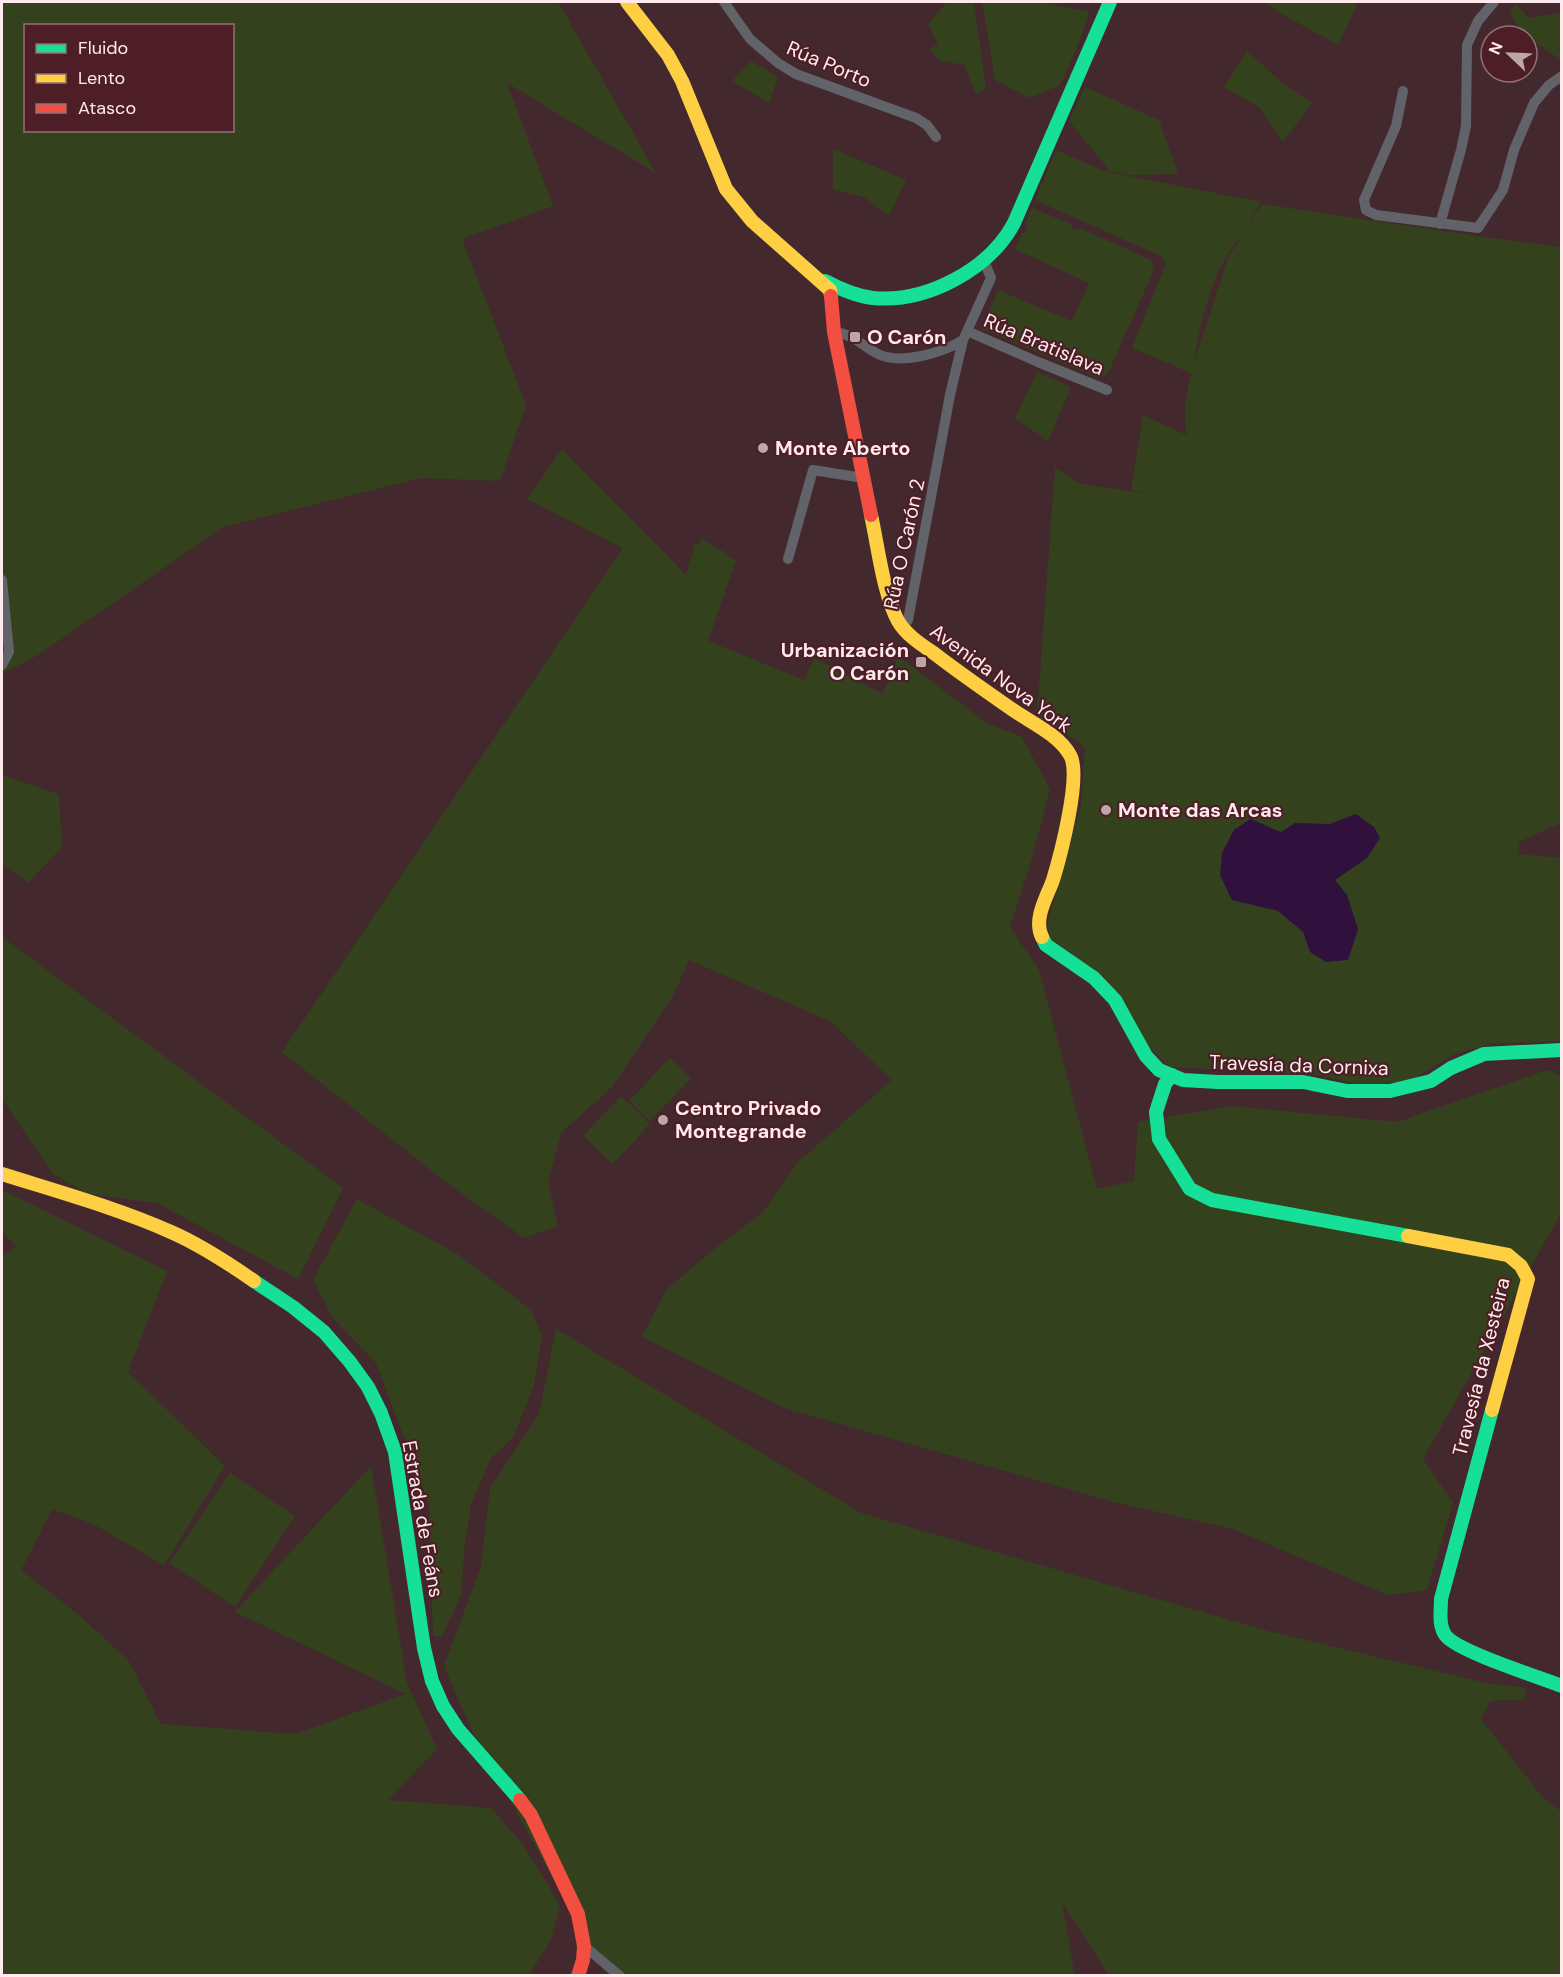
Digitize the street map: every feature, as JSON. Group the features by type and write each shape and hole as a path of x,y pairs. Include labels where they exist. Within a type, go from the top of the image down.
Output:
{"street":[{"name":"Avenida Nova York","path":"627,2 668,55 682,81 726,189 752,220 809,270 834,332"},
{"name":"Rúa Porto","path":"724,2 750,39 778,63 796,74 916,118 927,125 936,137"},
{"path":"809,270 832,289 857,295 899,299 919,295 976,268 984,261 1002,243 1013,224 1110,2"},
{"path":"1440,224 1466,126 1467,45 1478,21 1494,2"},
{"path":"1402,91 1396,126 1364,200 1366,210 1376,215 1478,228 1503,190 1514,150 1534,103 1550,85 1562,76"},
{"name":"Rúa O Carón 2","path":"902,627 908,620 950,395 965,336 991,278 984,261"},
{"name":"Avenida Nova York","path":"832,289 834,332 888,594 898,621 908,634 961,674 1057,740 1071,756 1075,775 1073,794 1053,879 1040,914 1039,931 1046,945 1094,978 1115,1000 1146,1056 1159,1070 1172,1075"},
{"path":"824,306 826,294 832,289"},
{"path":"857,295 848,299 834,332 845,333 879,355 895,358 936,352 965,336"},
{"name":"Rúa Bratislava","path":"965,336 1107,390"},
{"path":"788,559 813,470 863,476"},
{"path":"2,580 9,652 2,665"},
{"name":"Travesía da Cornixa","path":"1172,1075 1183,1080 1303,1082 1347,1091 1390,1091 1431,1081 1451,1068 1484,1054 1562,1050"},
{"name":"Travesía da Xesteira","path":"1172,1075 1165,1084 1156,1112 1159,1139 1190,1189 1212,1200 1508,1255 1521,1266 1528,1279 1441,1599 1441,1619 1446,1636 1461,1647 1562,1686"},
{"name":"Estrada de Feáns","path":"2,1174 139,1218 216,1255 293,1307 324,1332 368,1387 381,1413 395,1452 424,1648 432,1682 443,1706 458,1729 512,1789 531,1815 578,1914 584,1946 578,1976"},
{"path":"584,1946 620,1976"}],"green space":[{"path":"2,2 558,2 656,173 507,83 553,206 462,239 526,405 500,481 421,478 223,527 38,655 2,674"},
{"path":"947,2 974,2 986,89 976,94 964,65 938,60 930,49 938,44 928,24"},
{"path":"982,2 1041,2 1089,12 1081,38 1060,85 1029,98 995,80"},
{"path":"1265,2 1358,2 1338,45 1280,13"},
{"path":"1515,4 1529,18 1561,13 1561,58 1539,45 1539,24 1517,24 1510,13"},
{"path":"1247,51 1284,84 1312,103 1283,142 1260,108 1224,87"},
{"path":"751,61 778,77 769,103 732,81"},
{"path":"1085,87 1159,120 1178,174 1130,175 1110,171 1069,121"},
{"path":"833,149 906,180 889,216 864,197 833,189"},
{"path":"1056,150 1102,170 1261,202 1245,230 1262,204 1561,247 1561,823 1519,842 1518,854 1558,858 1561,856 1561,1041 1490,1044 1453,1055 1410,1081 1362,1085 1317,1075 1170,1067 1147,1045 1134,1018 1103,977 1051,940 1047,924 1081,805 1085,747 1037,715 1055,468 1081,484 1149,494 1131,490 1143,415 1186,435 1185,405 1191,373 1132,348 1166,264 1161,256 1035,200","holes":["1242,235 1228,258 1194,363 1209,295 1223,263"]},
{"path":"1032,208 1071,224 1072,229 1078,231 1082,229 1151,260 1154,270 1108,373 1099,378 982,329 998,290 1072,321 1089,283 1015,249 1028,226 1025,224"},
{"path":"1037,372 1071,387 1048,441 1015,418"},
{"path":"562,449 686,575 695,544 699,545 701,538 736,560 708,641 804,680 814,658 883,694 898,656 988,724 1021,736 1050,789 1010,927 1039,970 1097,1189 1134,1181 1138,1122 1232,1106 1397,1122 1547,1070 1561,1076 1561,1213 1423,1459 1453,1503 1427,1590 1388,1595 1233,1529 1114,1502 784,1408 642,1337 666,1290 764,1211 798,1162 892,1080 830,1021 689,960 674,994 612,1087 561,1133 548,1183 558,1226 524,1238 447,1183 282,1052 623,548 527,499"},
{"path":"2,775 59,794 62,847 28,883 2,863"},
{"path":"2,937 343,1188 298,1279 157,1203 88,1194 53,1174 2,1099"},
{"path":"670,1058 691,1078 650,1121 629,1101"},
{"path":"621,1096 650,1124 613,1164 583,1136"},
{"path":"2,1190 167,1271 128,1372 225,1466 164,1565 93,1524 52,1509 21,1570 80,1616 128,1660 161,1724 296,1734 406,1694 235,1612 371,1466 407,1683 437,1749 388,1800 491,1808 524,1846 560,1905 551,1940 529,1975 2,1975 2,1257 16,1247 2,1230"},
{"path":"357,1199 457,1254 531,1310 542,1336 534,1385 513,1438 491,1458 471,1504 465,1542 461,1595 442,1636 433,1636 429,1504 376,1363 333,1318 313,1280"},
{"path":"556,1329 861,1513 1268,1631 1486,1683 1526,1688 1525,1699 1490,1701 1481,1719 1543,1798 1561,1811 1561,1975 1109,1975 1062,1902 1075,1975 606,1975 473,1733 444,1666 481,1567 490,1488 539,1414"},
{"path":"230,1473 295,1516 235,1607 169,1563"}],"shaded area":[{"path":"1356,814 1374,827 1380,838 1367,858 1335,880 1347,895 1358,929 1348,960 1326,962 1310,952 1303,932 1278,911 1232,900 1220,875 1222,853 1234,830 1250,819 1281,832 1295,823 1330,824"}],"traffic: fast":[{"path":"825,281 848,292 866,297 893,298 914,295 954,280 989,255 1014,223 1110,2"},
{"path":"1042,937 1046,945 1094,978 1115,1000 1146,1056 1159,1070 1183,1080 1303,1082 1347,1091 1390,1091 1431,1081 1451,1068 1484,1054 1562,1050"},
{"path":"1172,1075 1165,1084 1156,1112 1159,1139 1190,1189 1212,1200 1408,1236"},
{"path":"254,1281 293,1307 324,1332 368,1387 381,1413 395,1452 424,1648 432,1681 443,1706 458,1729 520,1800"},
{"path":"1492,1410 1441,1599 1440,1618 1443,1632 1466,1649 1562,1686"}],"traffic: slow":[{"path":"627,2 668,55 682,81 726,189 752,221 830,290 831,296"},
{"path":"871,515 888,597 905,631 964,676 1052,735 1070,755 1073,765 1072,797 1065,836 1040,916 1042,937"},
{"path":"2,1174 151,1223 204,1248 254,1281"},
{"path":"1408,1236 1508,1255 1521,1266 1528,1279 1492,1410"}],"traffic: jam":[{"path":"831,296 834,332 871,515"},
{"path":"520,1800 531,1815 578,1914 584,1946 578,1976"}],"place":[{"name":"O Carón","path":"855,337"},
{"name":"Monte Aberto","path":"763,448"},
{"name":"Urbanización O Carón","path":"921,662"},
{"name":"Monte das Arcas","path":"1106,810"},
{"name":"Centro Privado Montegrande","path":"663,1120"}]}
